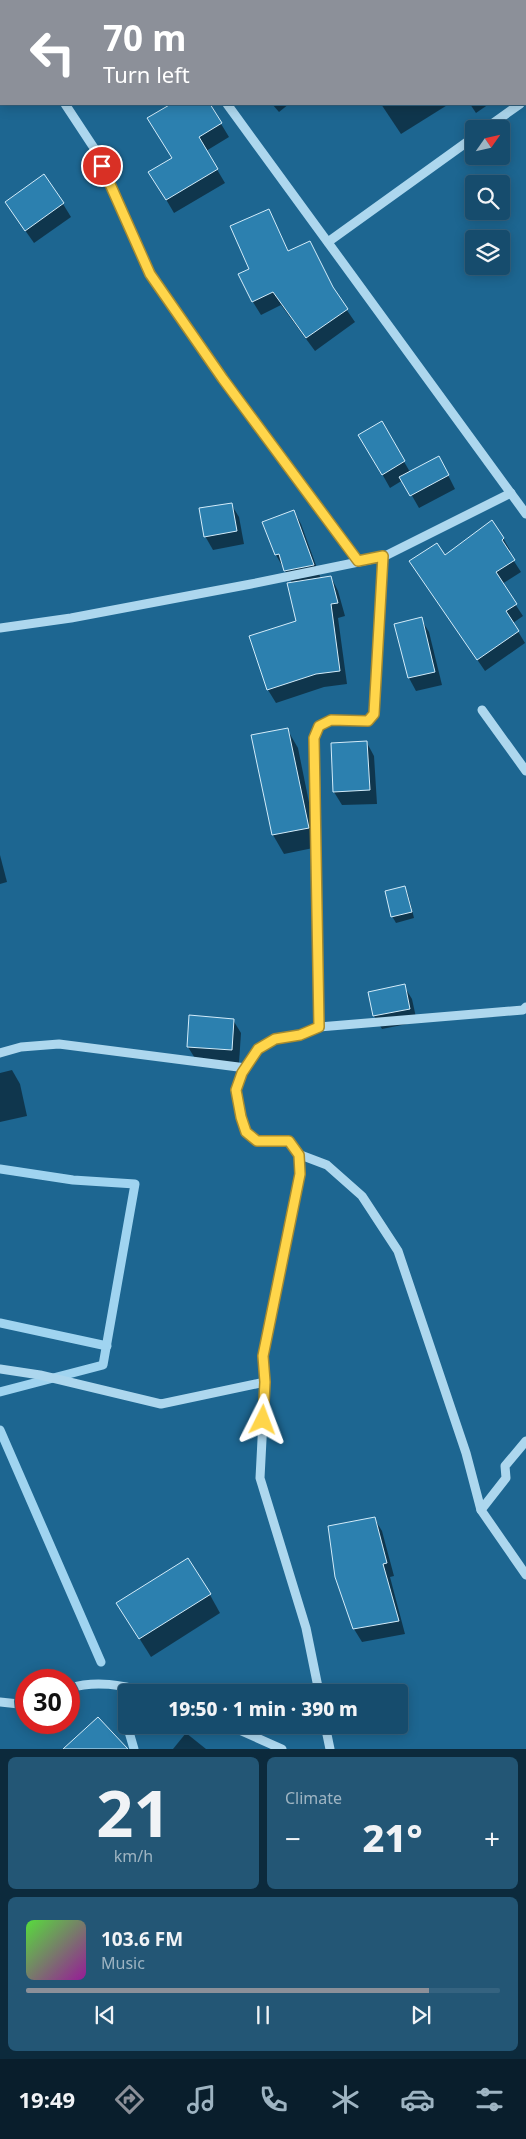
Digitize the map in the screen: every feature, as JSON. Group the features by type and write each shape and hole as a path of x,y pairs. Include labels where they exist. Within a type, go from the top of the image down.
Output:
{"street":[{"path":"65,105 94,148 150,274 223,379 358,561"},
{"path":"228,105 526,514"},
{"path":"498,120 519,105"},
{"path":"328,242 465,143"},
{"path":"0,628 90,615 383,556 511,493"},
{"path":"319,1027 314,738 319,726 331,720 368,721 374,714 383,556"},
{"path":"482,710 526,771"},
{"path":"317,1684 306,1628 260,1478 265,1382 263,1356 300,1174 298,1154 289,1141 257,1141 246,1132 236,1090 246,1068 258,1049 275,1039 300,1035 319,1027 522,1010 526,1008"},
{"path":"0,1053 22,1047 59,1044 246,1068"},
{"path":"298,1154 327,1165 362,1196 398,1251 466,1454 481,1510 526,1575"},
{"path":"0,1369 40,1375 161,1404 265,1382"},
{"path":"481,1510 506,1478 505,1466 526,1441"},
{"path":"80,1686 119,1684"},
{"path":"0,1702 15,1704"},
{"path":"248,1734 282,1749"},
{"path":"327,1734 330,1749"}],"building":[{"path":"169,105 211,105 222,123 199,137 218,169 166,200 148,172 172,158 147,118"},
{"path":"44,174 64,203 25,231 5,202"},
{"path":"269,209 288,251 310,241 333,287 348,309 306,338 273,292 252,302 238,274 249,269 230,226"},
{"path":"382,421 405,461 382,475 358,435"},
{"path":"439,456 449,475 410,496 399,477"},
{"path":"232,503 237,531 204,537 199,508"},
{"path":"294,510 314,565 284,571 279,554 275,555 262,522"},
{"path":"492,520 515,560 496,572 517,604 506,611 519,631 477,660 409,561 437,543 445,555"},
{"path":"331,576 338,603 331,604 340,671 316,674 267,690 249,636 296,621 287,583"},
{"path":"422,617 435,672 408,678 394,624"},
{"path":"288,728 309,828 272,835 251,735"},
{"path":"367,741 370,790 333,792 331,743"},
{"path":"405,886 412,912 391,917 385,891"},
{"path":"405,984 410,1009 373,1016 368,992"},
{"path":"189,1015 234,1019 232,1050 187,1047"},
{"path":"375,1517 387,1563 383,1564 399,1621 353,1629 335,1577 328,1526"},
{"path":"188,1558 211,1594 139,1639 116,1603"},
{"path":"98,1717 128,1749 63,1749"}],"waterway":[{"path":"0,1169 73,1180 135,1184 103,1365 0,1392"},
{"path":"0,1323 107,1346"},
{"path":"0,1430 101,1662"},
{"path":"130,1734 134,1749"}],"route":[{"path":"102,166 150,274 223,379 358,561 383,556 374,714 368,721 331,720 319,726 314,738 319,1027 300,1035 275,1039 258,1049 242,1073 236,1090 246,1132 257,1141 289,1141 299,1155 300,1174 263,1356 265,1382 263,1420"}]}
